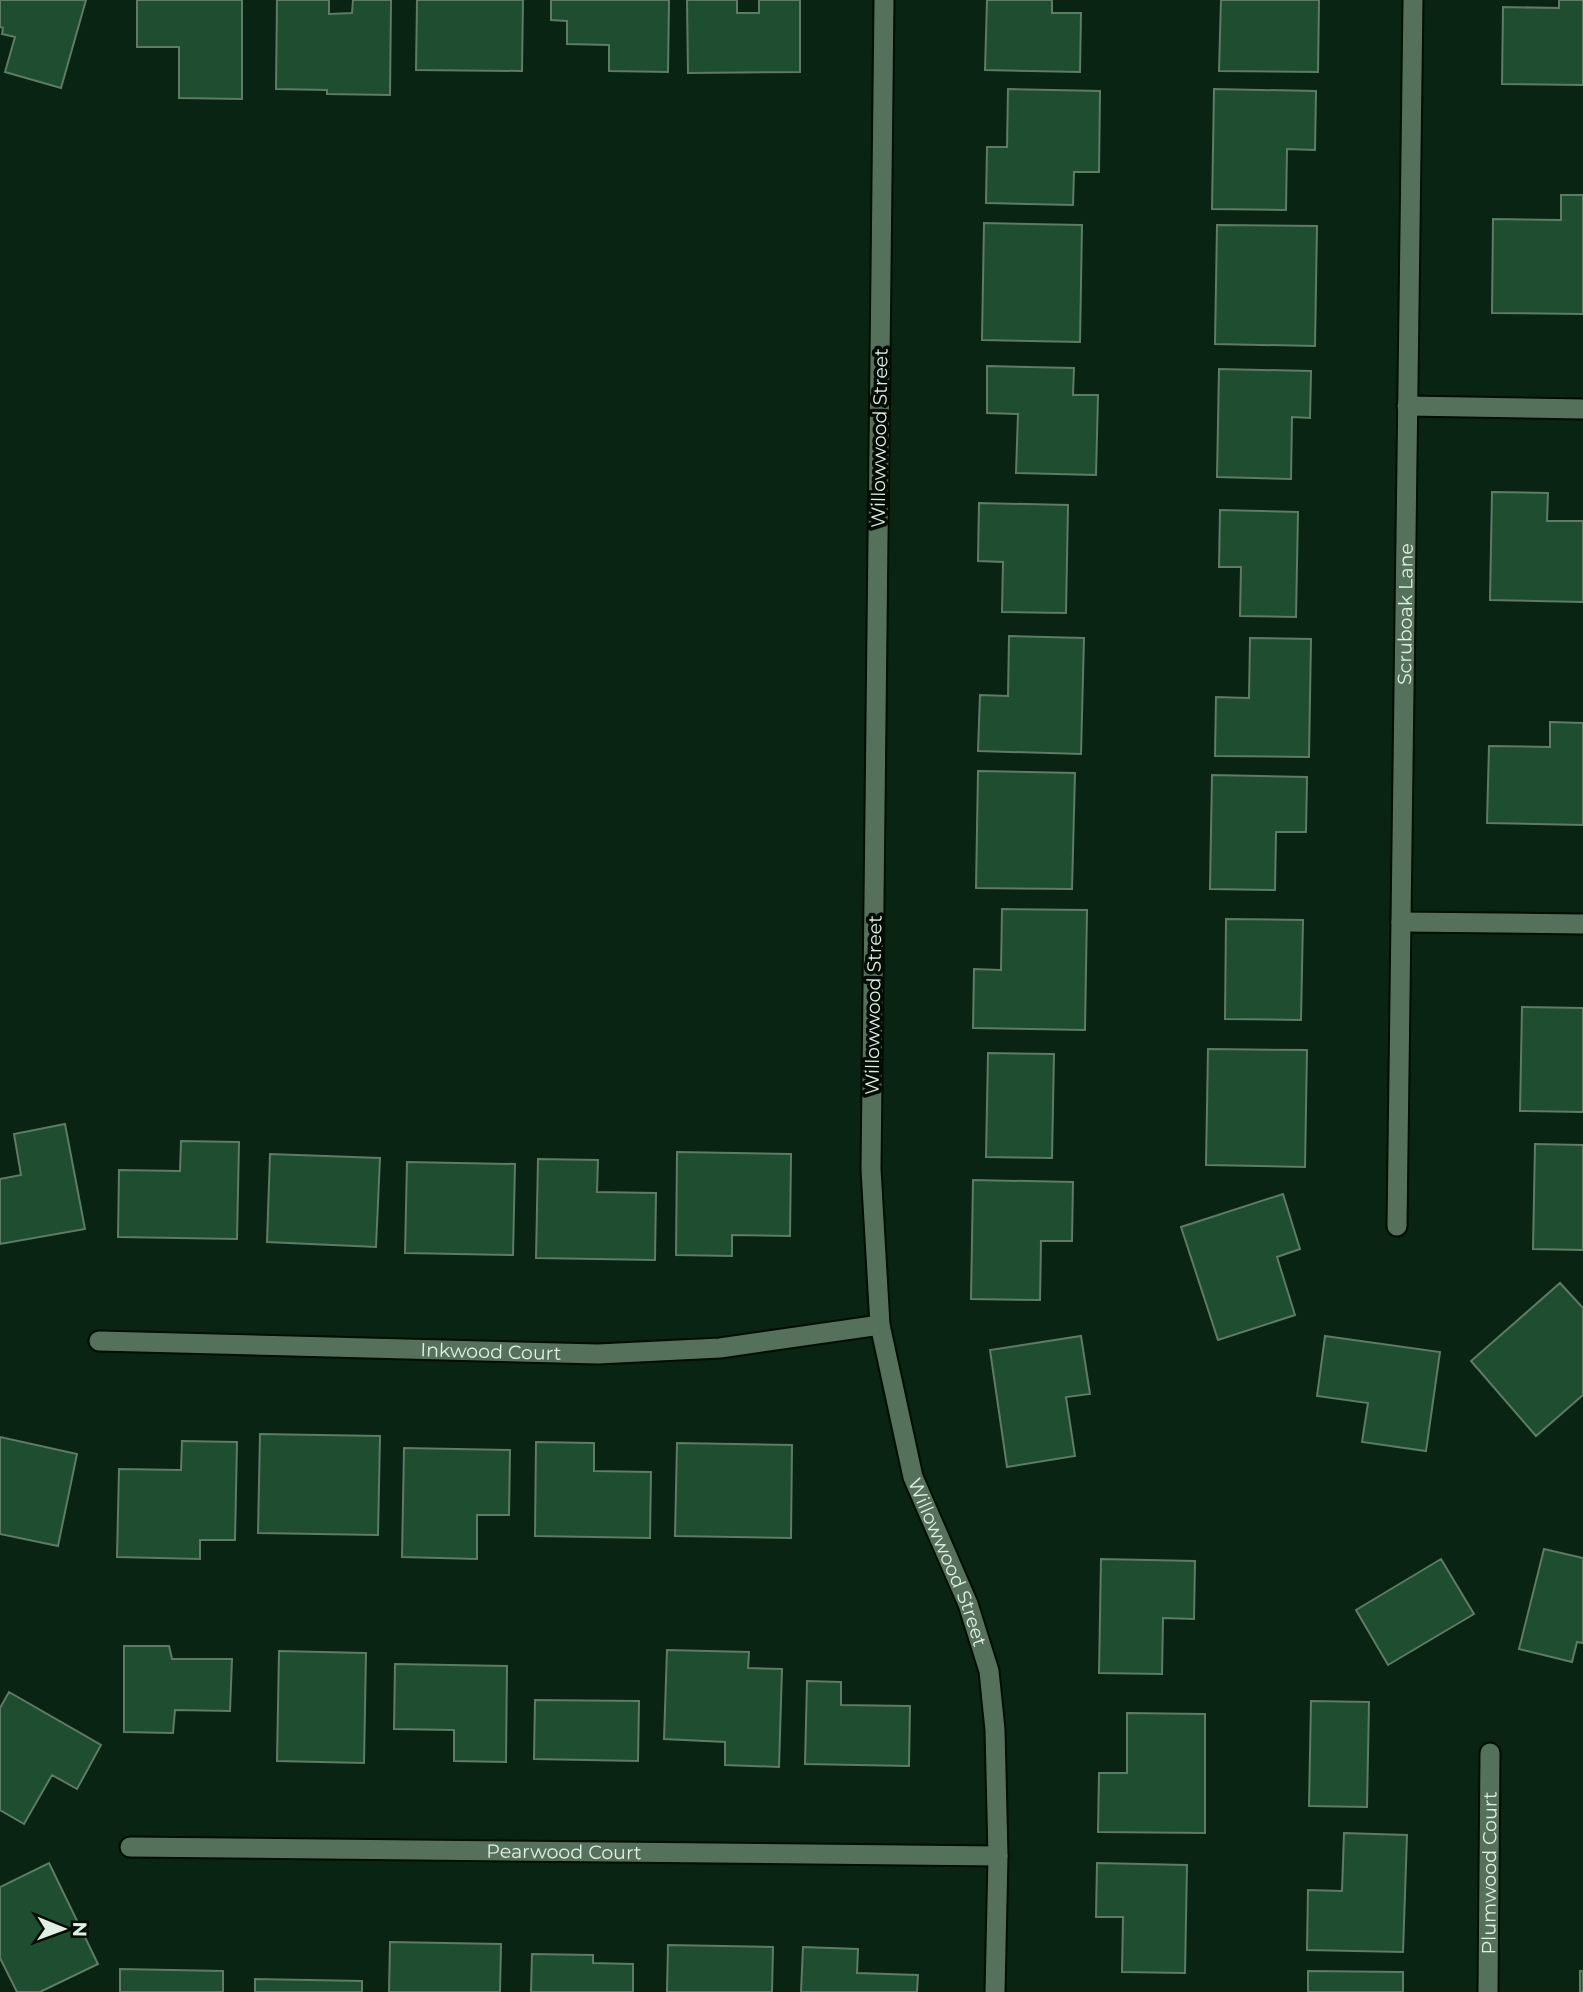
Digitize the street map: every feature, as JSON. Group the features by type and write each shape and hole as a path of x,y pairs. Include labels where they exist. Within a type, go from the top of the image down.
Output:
{"street":[{"name":"Willowwood Street","path":"884,0 871,1169 880,1325 913,1477 968,1604 989,1671 996,1730 998,1856 995,1992"},
{"name":"Scruboak Lane","path":"1397,1226 1413,0"},
{"path":"1407,407 1583,409"},
{"path":"1401,922 1583,924"},
{"name":"Inkwood Court","path":"99,1341 598,1354 720,1348 880,1325"},
{"name":"Plumwood Court","path":"1488,1992 1490,1753"},
{"name":"Pearwood Court","path":"130,1847 998,1856"}],"building":[{"path":"0,0 86,0 61,88 5,72 15,37 2,34"},
{"path":"137,0 242,0 242,99 179,98 179,47 137,47"},
{"path":"277,0 329,0 329,14 352,13 353,0 391,0 390,95 327,94 327,90 276,89"},
{"path":"417,0 523,0 522,71 416,70"},
{"path":"551,0 669,0 668,72 609,71 609,45 567,44 567,21 551,20"},
{"path":"687,0 737,0 737,13 759,13 759,0 800,0 800,72 688,73"},
{"path":"987,0 1052,0 1052,13 1081,13 1080,72 985,70"},
{"path":"1221,0 1319,0 1318,72 1219,71"},
{"path":"1559,0 1583,0 1583,85 1502,84 1503,7 1559,8"},
{"path":"1008,89 1100,91 1099,172 1074,172 1073,205 986,203 987,147 1007,147"},
{"path":"1214,89 1316,91 1315,150 1287,149 1286,210 1212,209"},
{"path":"1561,195 1583,195 1583,314 1492,313 1493,219 1561,220"},
{"path":"984,223 1082,225 1080,342 982,340"},
{"path":"1217,225 1317,226 1315,346 1215,344"},
{"path":"987,366 1074,368 1073,395 1098,395 1096,475 1016,473 1018,414 987,413"},
{"path":"1219,369 1311,371 1310,418 1292,417 1291,479 1217,477"},
{"path":"1492,492 1548,493 1547,521 1583,521 1583,602 1490,600"},
{"path":"979,503 1068,505 1066,613 1002,612 1003,562 978,561"},
{"path":"1220,510 1298,512 1296,617 1240,616 1241,567 1219,567"},
{"path":"1009,636 1084,638 1081,754 978,751 980,695 1008,696"},
{"path":"1250,638 1311,639 1309,757 1215,756 1216,697 1249,698"},
{"path":"1550,722 1583,723 1583,825 1487,823 1489,746 1550,747"},
{"path":"978,771 1075,773 1072,889 976,888"},
{"path":"1212,775 1307,777 1306,832 1276,832 1275,890 1210,889"},
{"path":"1002,909 1087,910 1085,1030 973,1028 974,969 1001,970"},
{"path":"1226,919 1303,920 1301,1020 1225,1019"},
{"path":"1522,1007 1583,1008 1583,1112 1520,1111"},
{"path":"1208,1049 1307,1050 1305,1167 1206,1165"},
{"path":"988,1053 1054,1054 1052,1158 986,1157"},
{"path":"65,1124 85,1229 0,1244 0,1179 21,1175 14,1134"},
{"path":"181,1141 239,1142 237,1239 118,1237 119,1170 180,1171"},
{"path":"1535,1144 1583,1145 1583,1250 1533,1249"},
{"path":"677,1152 791,1154 790,1236 732,1235 732,1256 676,1255"},
{"path":"270,1154 380,1158 376,1247 267,1242"},
{"path":"538,1159 598,1160 597,1192 656,1193 655,1260 536,1258"},
{"path":"407,1162 515,1164 513,1255 405,1253"},
{"path":"973,1180 1073,1182 1072,1241 1041,1241 1040,1300 971,1299"},
{"path":"1283,1194 1300,1249 1277,1257 1295,1315 1218,1340 1181,1227"},
{"path":"1560,1283 1583,1308 1583,1395 1536,1436 1471,1361"},
{"path":"1081,1336 1090,1394 1066,1397 1075,1456 1007,1467 990,1350"},
{"path":"1325,1336 1440,1352 1426,1451 1362,1442 1368,1403 1317,1396"},
{"path":"260,1434 380,1436 378,1535 258,1533"},
{"path":"0,1437 77,1454 58,1546 0,1534"},
{"path":"182,1441 237,1442 235,1540 200,1540 200,1559 117,1557 119,1469 181,1470"},
{"path":"536,1442 594,1443 594,1471 651,1472 650,1538 535,1536"},
{"path":"677,1443 792,1445 791,1538 675,1536"},
{"path":"404,1448 510,1450 509,1515 477,1515 477,1559 402,1557"},
{"path":"1544,1549 1583,1558 1583,1643 1577,1642 1572,1662 1519,1649"},
{"path":"1101,1559 1195,1561 1194,1619 1163,1618 1162,1674 1099,1673"},
{"path":"1441,1559 1474,1614 1388,1665 1356,1610"},
{"path":"124,1646 169,1646 172,1659 232,1659 230,1711 175,1710 173,1733 124,1732"},
{"path":"667,1650 749,1652 748,1668 782,1669 779,1767 725,1765 725,1742 664,1739"},
{"path":"279,1651 366,1653 364,1763 277,1761"},
{"path":"395,1664 507,1666 506,1762 454,1761 454,1730 394,1729"},
{"path":"807,1681 841,1682 841,1705 910,1706 909,1766 805,1764"},
{"path":"9,1692 101,1745 77,1789 52,1775 24,1824 0,1810 0,1708"},
{"path":"535,1700 639,1701 638,1761 534,1759"},
{"path":"1311,1701 1369,1702 1367,1807 1309,1806"},
{"path":"1127,1713 1205,1714 1205,1833 1098,1832 1099,1773 1127,1773"},
{"path":"1344,1833 1407,1835 1403,1952 1307,1950 1308,1890 1342,1891"},
{"path":"49,1863 98,1964 40,1992 17,1992 0,1958 0,1887"},
{"path":"1097,1863 1187,1865 1185,1973 1122,1972 1123,1917 1096,1917"},
{"path":"390,1942 501,1944 500,1992 389,1992"},
{"path":"668,1945 773,1947 772,1992 667,1992"},
{"path":"803,1947 858,1949 857,1973 918,1975 917,1992 801,1992"},
{"path":"532,1954 593,1955 593,1963 633,1964 633,1992 531,1992"},
{"path":"120,1969 223,1971 223,1992 120,1992"},
{"path":"1308,1971 1403,1972 1403,1992 1308,1992"},
{"path":"1580,1971 1583,1971 1583,1992 1580,1992"},
{"path":"255,1979 362,1981 362,1992 255,1992"}]}
